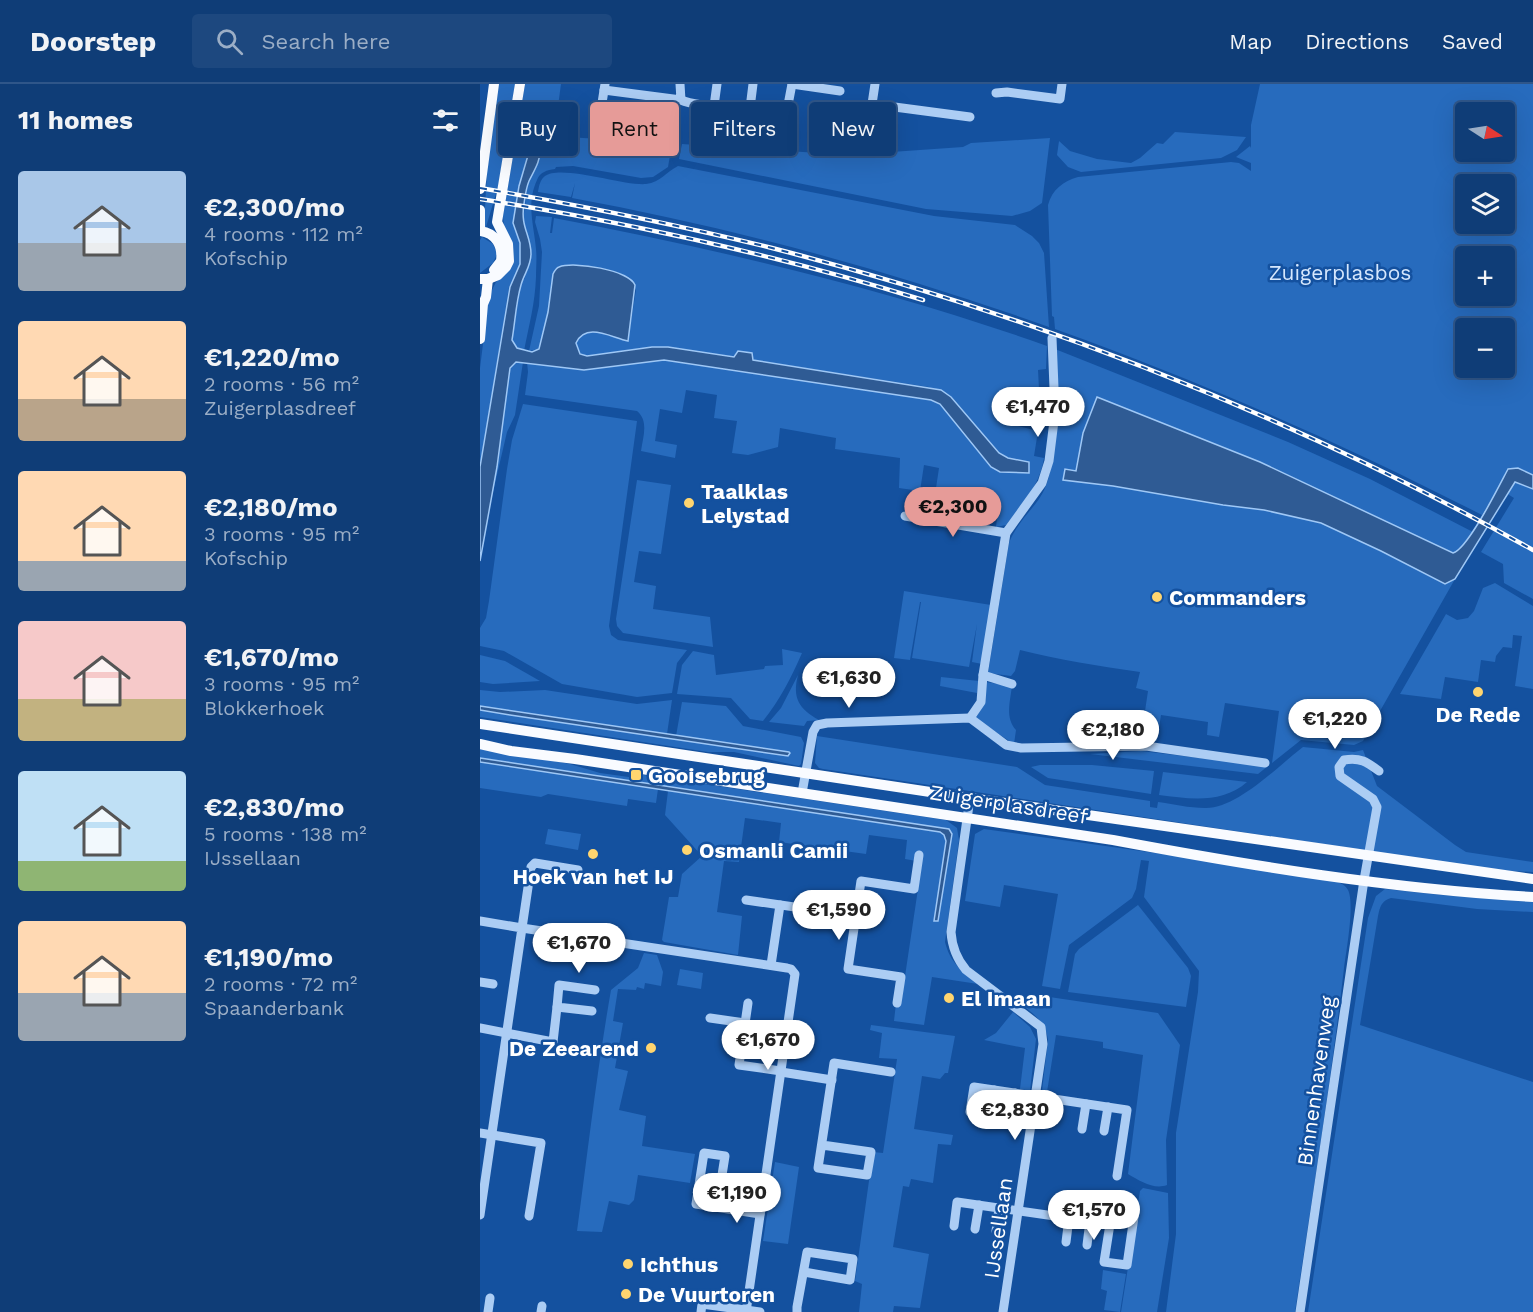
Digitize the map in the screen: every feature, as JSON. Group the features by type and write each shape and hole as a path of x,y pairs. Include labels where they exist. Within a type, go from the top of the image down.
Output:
{"main road":[{"path":"480,189 494,84"},
{"path":"487,231 494,209 499,204 507,169 520,84"},
{"path":"480,210 487,231 496,238 500,245 501,261 499,266 487,273 484,279 480,339"},
{"name":"Zuigerplasdreef","path":"480,724 970,798 1533,879"},
{"name":"Zuigerplasdreef","path":"480,744 511,751 968,818 1364,880 1430,889 1533,897"}],"street":[{"path":"680,84 681,100"},
{"path":"715,102 717,84"},
{"path":"751,102 753,84"},
{"path":"789,102 792,84 840,91"},
{"path":"872,102 875,84"},
{"path":"996,93 1008,88 1060,99 1062,84"},
{"path":"602,102 604,87 681,100 691,104"},
{"path":"896,107 970,117"},
{"path":"970,718 981,702 983,675 1006,533 1042,483 1047,469 1055,414 1052,338"},
{"path":"905,516 1006,533"},
{"path":"983,675 1012,684"},
{"path":"801,793 813,732 817,725 827,723 970,718 1006,745 1021,748 1146,746 1265,763"},
{"path":"1368,856 1377,807 1373,799 1340,776 1339,767 1344,760 1363,759 1379,771"},
{"name":"IJssellaan","path":"970,798 951,932 952,946 966,970 1041,1027 1043,1044 1003,1312"},
{"path":"897,1003 901,978 848,969 861,881 914,889 919,855"},
{"name":"Binnenhavenweg","path":"1300,1312 1368,856"},
{"path":"480,1215 531,867 536,863 578,870"},
{"path":"746,900 856,916"},
{"path":"771,965 780,905"},
{"path":"480,921 791,969 795,979 746,1311"},
{"path":"480,982 493,984"},
{"path":"480,1028 553,1042 559,985 595,990"},
{"path":"748,1003 739,1065 832,1080"},
{"path":"557,1007 592,1011"},
{"path":"711,1018 746,1023"},
{"path":"822,1145 871,1152 867,1175 818,1168 834,1063 891,1072"},
{"path":"970,1112 974,1087 1127,1110 1117,1176"},
{"path":"990,1115 994,1090"},
{"path":"1011,1118 1015,1093"},
{"path":"1082,1129 1086,1104"},
{"path":"1104,1131 1108,1107"},
{"path":"480,1133 541,1143 529,1216"},
{"path":"717,1207 724,1156 704,1153 696,1204 760,1214"},
{"path":"954,1226 957,1202 1110,1224 1104,1262 1127,1265 1135,1210"},
{"path":"975,1229 979,1205"},
{"path":"996,1231 999,1208"},
{"path":"1066,1242 1069,1218"},
{"path":"1087,1245 1090,1221"},
{"path":"797,1312 807,1251 853,1259 850,1280 804,1272"},
{"path":"488,1312 490,1298"},
{"path":"701,1312 702,1304 760,1312"}],"green space":[{"path":"499,84 515,84 512,102 498,102 498,156 503,156 498,187 486,227 484,227 487,171"},
{"path":"525,84 561,84 559,102 522,102"},
{"name":"Zuigerplasbos","path":"1260,84 1533,84 1533,599 1504,583 1503,564 1481,552 1514,498 1498,488 1482,515 1324,438 1164,370 1055,329 1052,316 1048,205 1052,195 1059,187 1078,177 1231,162 1239,163 1251,171 1251,163 1236,157 1250,146 1251,148 1251,125"},
{"path":"1175,132 1246,137 1237,150 1221,158 1081,172 1068,167 1057,155 1059,141 1070,151 1097,159 1131,163 1157,143 1163,144"},
{"path":"578,138 590,138 590,156 670,156 668,167 653,177 641,178 573,166 556,167 538,177 531,206 536,252 535,287 524,351 517,348 512,340 521,283 525,278 529,241 523,221 528,183 528,156 578,156"},
{"path":"1050,138 1042,203 1030,211 1012,216 926,209 679,159 682,144 691,145 691,156 797,156 797,152 809,152 809,156 896,156 896,152 963,147 971,143"},
{"path":"513,156 527,156 513,223 520,243 520,264 509,287 480,467 480,368 489,296 496,282 508,270 503,216"},
{"path":"678,166 934,216 1015,225 1032,236 1044,253 1049,327 932,288 814,253 694,223 572,198 575,183 571,197 538,192 543,178 553,173 564,172 646,184 660,179"},
{"path":"536,216 552,217 550,233 552,233 554,218 679,243 804,273 926,306 1047,346 1046,369 1038,370 1039,389 1011,389 1006,423 1038,431 1034,456 1044,458 1035,485 1006,525 996,527 997,518 933,508 939,468 924,465 920,491 899,488 900,458 835,449 836,438 780,428 778,447 748,455 732,453 737,421 714,418 717,395 686,390 682,413 660,409 655,441 677,445 675,458 641,451 644,424 637,411 525,395 527,362 584,370 664,360 931,400 940,404 991,467 1000,472 1029,473 1029,462 1008,458 999,453 929,387 753,360 752,353 735,357 668,347 652,347 587,356 580,354 576,343 586,333 599,332 628,340 636,290 629,277 612,272 560,266 553,274 548,312 539,349 529,351 539,306 542,252 535,222"},
{"path":"482,237 493,244 497,254 493,263 480,273 480,240"},
{"path":"1055,349 1288,442 1370,479 1473,532 1458,551 1452,553 1260,462 1097,397 1083,433 1076,471 1065,470 1064,480 1264,510 1321,523 1445,584 1455,579 1363,741 1354,745 1301,740 1272,763 1279,711 1225,703 1219,737 1207,735 1208,722 1161,715 1157,741 1131,742 1133,730 1142,731 1148,691 1136,688 1140,672 1064,660 1020,650 1015,671 1011,676 988,673 1009,543 1042,494 1051,468"},
{"path":"516,362 523,362 515,415 507,432 489,509 510,368"},
{"path":"523,404 637,421 609,626 611,635 618,640 687,650 677,663 672,693 637,697 562,684 504,651 480,646 480,628 486,618 489,601 512,440"},
{"path":"637,480 671,485 661,554 639,551 634,582 656,586 653,609 710,617 713,647 623,633 617,626 616,619"},
{"path":"1495,583 1533,606 1533,689 1515,686 1522,636 1513,635 1512,648 1503,647 1496,656 1495,662 1481,660 1478,682 1445,677 1441,699 1400,694 1446,614 1457,620 1468,618 1474,611 1483,588"},
{"path":"904,591 991,605 982,664 972,662 977,624 969,667 912,658 921,602 910,660 894,658"},
{"path":"782,649 802,653 785,688 763,721 750,719 731,698 677,694 682,665 693,651 714,655 716,675 783,665"},
{"path":"480,655 505,661 540,681 493,684 480,682"},
{"path":"798,675 796,690 799,702 806,712 819,720 807,721 804,726 769,722 781,708"},
{"path":"941,677 979,681 977,693 940,686"},
{"path":"986,682 1012,686 1009,709 1010,720 1016,730 1014,744 974,718 982,707"},
{"path":"480,690 500,692 545,690 637,704 672,700 667,734 676,736 682,702 726,706 743,726 801,737 804,743 801,764 799,766 734,752 708,752 480,717"},
{"path":"817,736 1017,767 1045,785 1150,801 1150,807 1157,808 1158,802 1205,808 1230,802 1257,785 1303,747 1354,752 1363,750 1377,786 1455,845 1466,852 1533,862 1533,872 1494,870 823,769 815,763"},
{"path":"480,746 570,764 600,773 636,778 637,774 946,820 957,828 959,840 945,942 950,956 962,971 978,984 932,977 924,1025 894,1021 896,1003 901,1003 922,862 905,859 907,840 869,835 866,854 779,842 781,823 745,818 739,862 724,861 717,912 742,916 738,955 662,940 669,897 678,897 682,874 702,856 665,815 668,791 940,832 944,834 946,841 934,920 949,829 480,758"},
{"path":"1141,751 1268,766 1258,774 1090,754"},
{"path":"480,762 658,789 656,803 628,799 627,806 548,794 541,797 480,788"},
{"path":"1092,765 1154,771 1151,794 1048,778 1031,767"},
{"path":"1163,772 1247,782 1227,794 1216,797 1159,795"},
{"path":"548,829 581,834 578,850 545,844"},
{"path":"984,829 1329,879 1342,884 1348,890 1351,906 1348,940 1295,1312 1166,1312 1176,1234 1176,1133 1198,992 1199,971 1144,897 1149,861 1141,860 1136,889 1132,898 1069,945 1060,989 1042,986 1058,894 1004,885 1000,907 965,901 975,834"},
{"path":"1385,889 1533,900 1533,912 1477,909 1391,898 1385,901 1380,907 1378,916 1360,1025 1533,1082 1533,1312 1308,1312 1368,918 1376,896"},
{"path":"1138,905 1188,968 1191,976 1186,1007 1068,992 1075,954 1079,949"},
{"path":"644,953 657,955 663,972 661,986 645,983 644,989 637,987 636,990 618,989 613,1021 623,1023 615,1068 628,1071 619,1110 646,1116 642,1146 695,1154 690,1183 638,1175 634,1200 629,1205 609,1201 602,1232 577,1231 611,990 638,968"},
{"path":"680,969 703,973 701,989 677,985"},
{"path":"1029,994 1158,1013 1180,1045 1166,1140 1167,1185 1152,1186 1128,1174 1143,1055 1103,1048 1103,1042 1056,1035 1047,1092 1042,1091 1048,1040 1042,1023 1019,1003"},
{"path":"1013,1012 1030,1027 1036,1039 1030,1091 1020,1089 1025,1048 984,1040 996,1033"},
{"path":"871,1025 955,1036 948,1073 940,1079 922,1076 914,1129 953,1135 951,1145 938,1144 933,1183 911,1179 909,1187 903,1186 893,1247 929,1254 920,1308 894,1306 893,1312 859,1312 862,1284 855,1281 873,1152 883,1153 897,1059 879,1058 882,1033 870,1030"},
{"path":"775,1162 799,1167 788,1244 763,1241"},
{"path":"1143,1188 1168,1193 1169,1238 1157,1312 1121,1312 1140,1191"},
{"path":"1103,1270 1126,1274 1120,1312 1104,1310 1107,1291 1101,1289"}],"shaded area":[{"path":"528,156 539,156 527,187 523,212 531,258 521,285 517,305 512,340 517,348 532,352 539,349 548,312 553,274 556,269 566,265 600,268 623,275 635,285 628,341 599,333 586,333 576,343 580,354 587,356 668,347 734,357 738,351 752,353 753,360 941,390 951,397 999,453 1008,458 1029,462 1029,473 1000,472 991,467 940,404 931,400 664,360 584,370 516,362 510,368 497,467 480,561 480,467 510,287 520,264 520,243 513,223 519,186"},
{"path":"1097,397 1260,462 1453,553 1467,541 1475,529 1508,469 1518,468 1533,475 1533,489 1515,482 1455,579 1445,584 1321,523 1264,510 1063,480 1065,469 1076,471 1083,433"},
{"path":"480,706 790,753 788,756 510,715 480,710"},
{"path":"480,758 949,829 952,834 938,921 934,921 946,841 940,832 480,762"}],"railway":[{"path":"480,188 626,215 772,248 871,275 1066,338 1257,414 1351,456 1533,550"},
{"path":"480,199 703,242 814,269 923,300"}],"place":[{"name":"Taalklas Lelystad","path":"689,503"},
{"name":"Commanders","path":"1157,597"},
{"name":"De Rede","path":"1478,692"},
{"name":"Gooisebrug","path":"636,775"},
{"name":"Osmanli Camii","path":"687,850"},
{"name":"Hoek van het IJ","path":"593,854"},
{"name":"El Imaan","path":"949,998"},
{"name":"De Zeearend","path":"651,1048"},
{"name":"Ichthus","path":"628,1264"},
{"name":"De Vuurtoren","path":"626,1294"}]}
